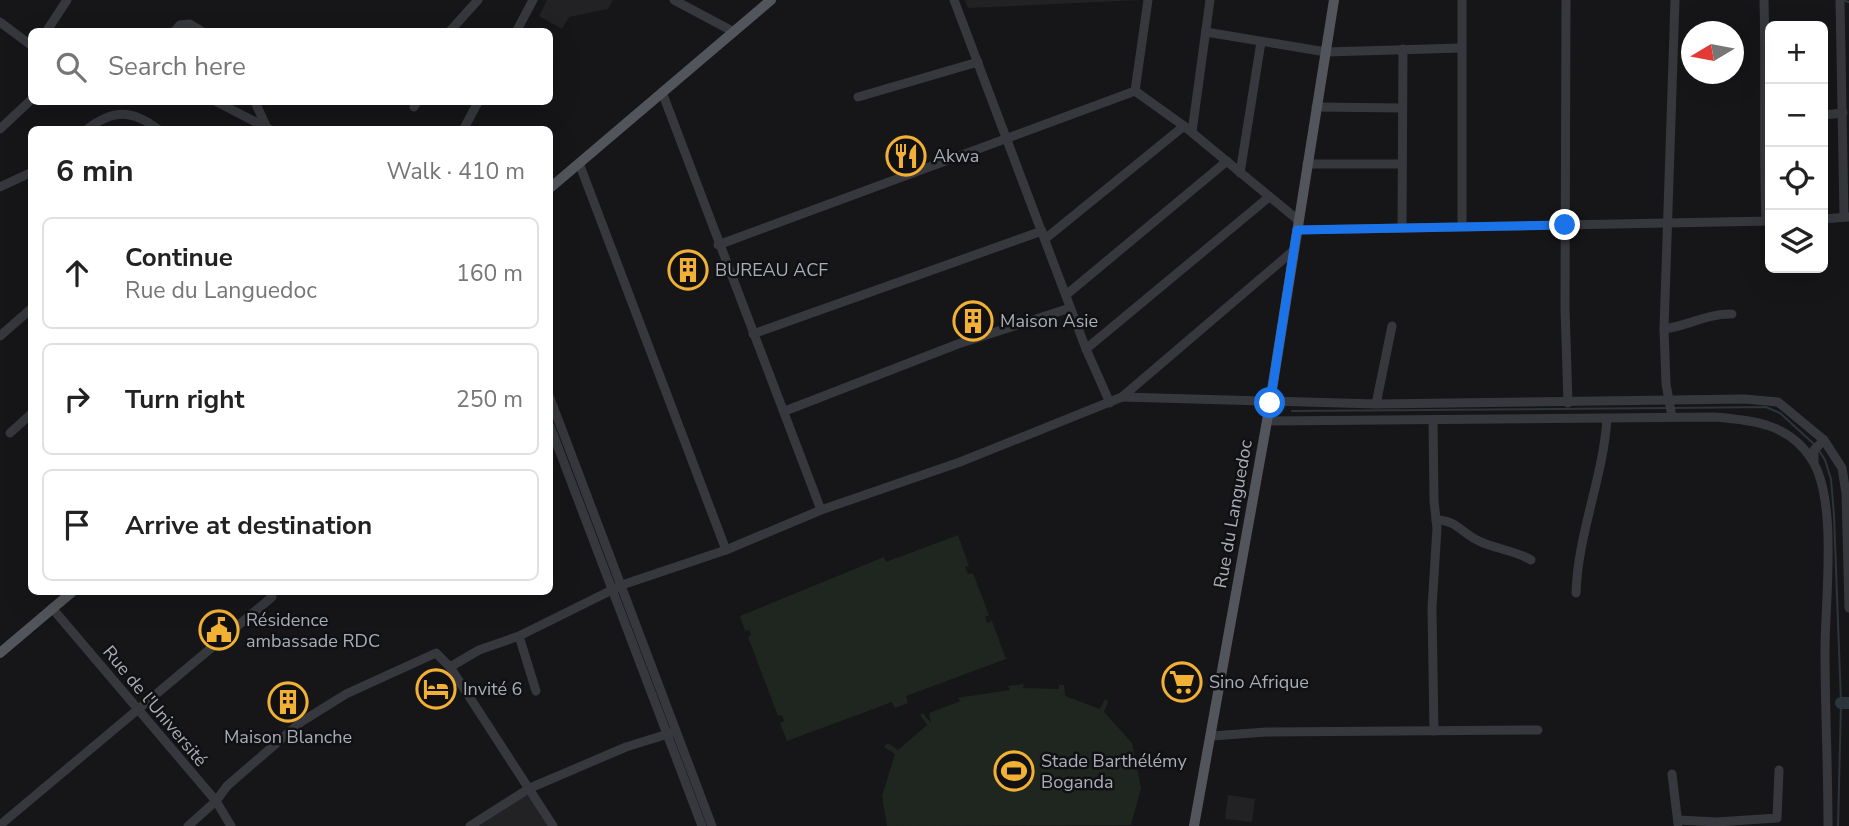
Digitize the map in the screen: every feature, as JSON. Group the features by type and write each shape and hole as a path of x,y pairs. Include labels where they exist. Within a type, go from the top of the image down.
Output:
{"main road":[{"path":"553,185 771,0"},
{"name":"Rue du Languedoc","path":"1194,826 1268,421 1334,0"},
{"path":"0,653 68,595"}],"street":[{"path":"49,28 67,0"},
{"path":"453,28 478,0"},
{"path":"518,28 533,0"},
{"path":"674,0 734,32"},
{"path":"954,0 1070,308 1110,403"},
{"path":"1135,91 1148,0"},
{"path":"753,334 1043,235 1188,129 1210,0"},
{"path":"1462,0 1462,225"},
{"path":"1566,0 1565,225 1568,403"},
{"path":"1672,417 1664,329 1675,0"},
{"path":"1764,0 1766,84"},
{"path":"1828,219 1846,217 1839,62 1840,0"},
{"path":"0,22 28,43"},
{"path":"177,28 190,24 196,28"},
{"path":"1206,32 1326,52 1461,48"},
{"path":"1240,173 1261,42"},
{"path":"1402,226 1403,49"},
{"path":"858,97 978,62"},
{"path":"1135,91 1227,161 1297,225 1565,225 1765,221"},
{"path":"718,245 1007,136 1135,91"},
{"path":"662,92 821,510"},
{"path":"0,129 28,103"},
{"path":"223,105 263,126"},
{"path":"257,105 267,126"},
{"path":"465,126 476,105"},
{"path":"1316,107 1402,108"},
{"path":"92,126 112,113 127,114 151,126"},
{"path":"1828,114 1843,113"},
{"path":"1767,147 1768,210"},
{"path":"1066,295 1227,161"},
{"path":"579,163 726,550"},
{"path":"1307,164 1402,164"},
{"path":"0,187 28,174"},
{"path":"1086,349 1269,197"},
{"path":"450,667 479,650 519,636 622,585 726,550 821,510 960,462 1110,403 1122,397 1293,251"},
{"path":"785,411 958,344 1070,308"},
{"path":"0,336 28,312"},
{"path":"1664,329 1694,323 1715,313 1732,314"},
{"path":"1376,404 1392,326"},
{"path":"1122,397 1376,404 1744,399 1778,402 1824,440 1842,468 1846,494 1849,608"},
{"path":"1593,403 1593,419"},
{"path":"1514,404 1514,420"},
{"path":"553,416 559,453 622,585 702,826"},
{"path":"10,433 28,417"},
{"path":"1268,421 1672,417 1764,422 1810,449 1824,490 1828,571 1828,826"},
{"path":"1576,593 1586,520 1601,469 1607,419"},
{"path":"1433,420 1436,520 1432,608 1434,731"},
{"path":"553,435 611,590 712,826"},
{"path":"1810,449 1824,440"},
{"path":"1436,520 1454,521 1479,542 1517,552 1531,560"},
{"path":"0,825 272,597"},
{"name":"Rue de l'Université","path":"52,608 216,801 232,826"},
{"path":"519,636 536,691"},
{"path":"188,826 216,801 227,786 301,722 346,694 432,654 440,655 450,667 554,826"},
{"path":"1212,736 1266,732 1538,730"},
{"path":"470,826 530,788 626,747 671,733"},
{"path":"1672,774 1678,823 1717,822 1777,818 1779,770"}],"shaded area":[{"path":"547,0 613,0 608,9 569,17 562,29 539,16"},
{"path":"965,0 1141,0 968,8"},
{"path":"958,535 969,566 965,567 968,574 973,573 989,615 985,617 987,623 992,621 1006,659 906,696 908,703 895,708 892,702 787,741 780,723 784,721 782,715 778,716 748,637 751,635 749,630 745,631 740,616 884,557 886,562"},
{"name":"Stade Barthélémy Boganda","path":"1024,684 1023,688 1059,689 1059,685 1064,685 1065,696 1100,709 1105,699 1108,701 1104,712 1132,743 1141,788 1131,825 887,826 882,796 895,754 884,747 888,743 898,750 927,725 920,715 923,713 931,723 929,713 961,701 957,698 1010,690 1008,686"},
{"path":"531,792 552,826 479,826"},
{"path":"1228,795 1255,799 1252,822 1225,819"}],"waterway":[{"path":"1845,1 1849,2"},
{"path":"1673,408 1766,407 1780,413 1815,445"},
{"path":"1292,411 1668,408"},
{"path":"1818,449 1831,479 1834,515 1841,703 1838,826"},
{"path":"1841,703 1849,703"}],"place":[{"name":"Akwa","path":"906,156"},
{"name":"BUREAU ACF","path":"688,270"},
{"name":"Maison Asie","path":"973,321"},
{"name":"Résidence ambassade RDC","path":"219,630"},
{"name":"Sino Afrique","path":"1182,682"},
{"name":"Invité 6","path":"436,689"},
{"name":"Maison Blanche","path":"288,702"},
{"name":"Stade Barthélémy Boganda","path":"1014,771"}],"route":[{"path":"1270,403 1297,230 1565,225"}]}
